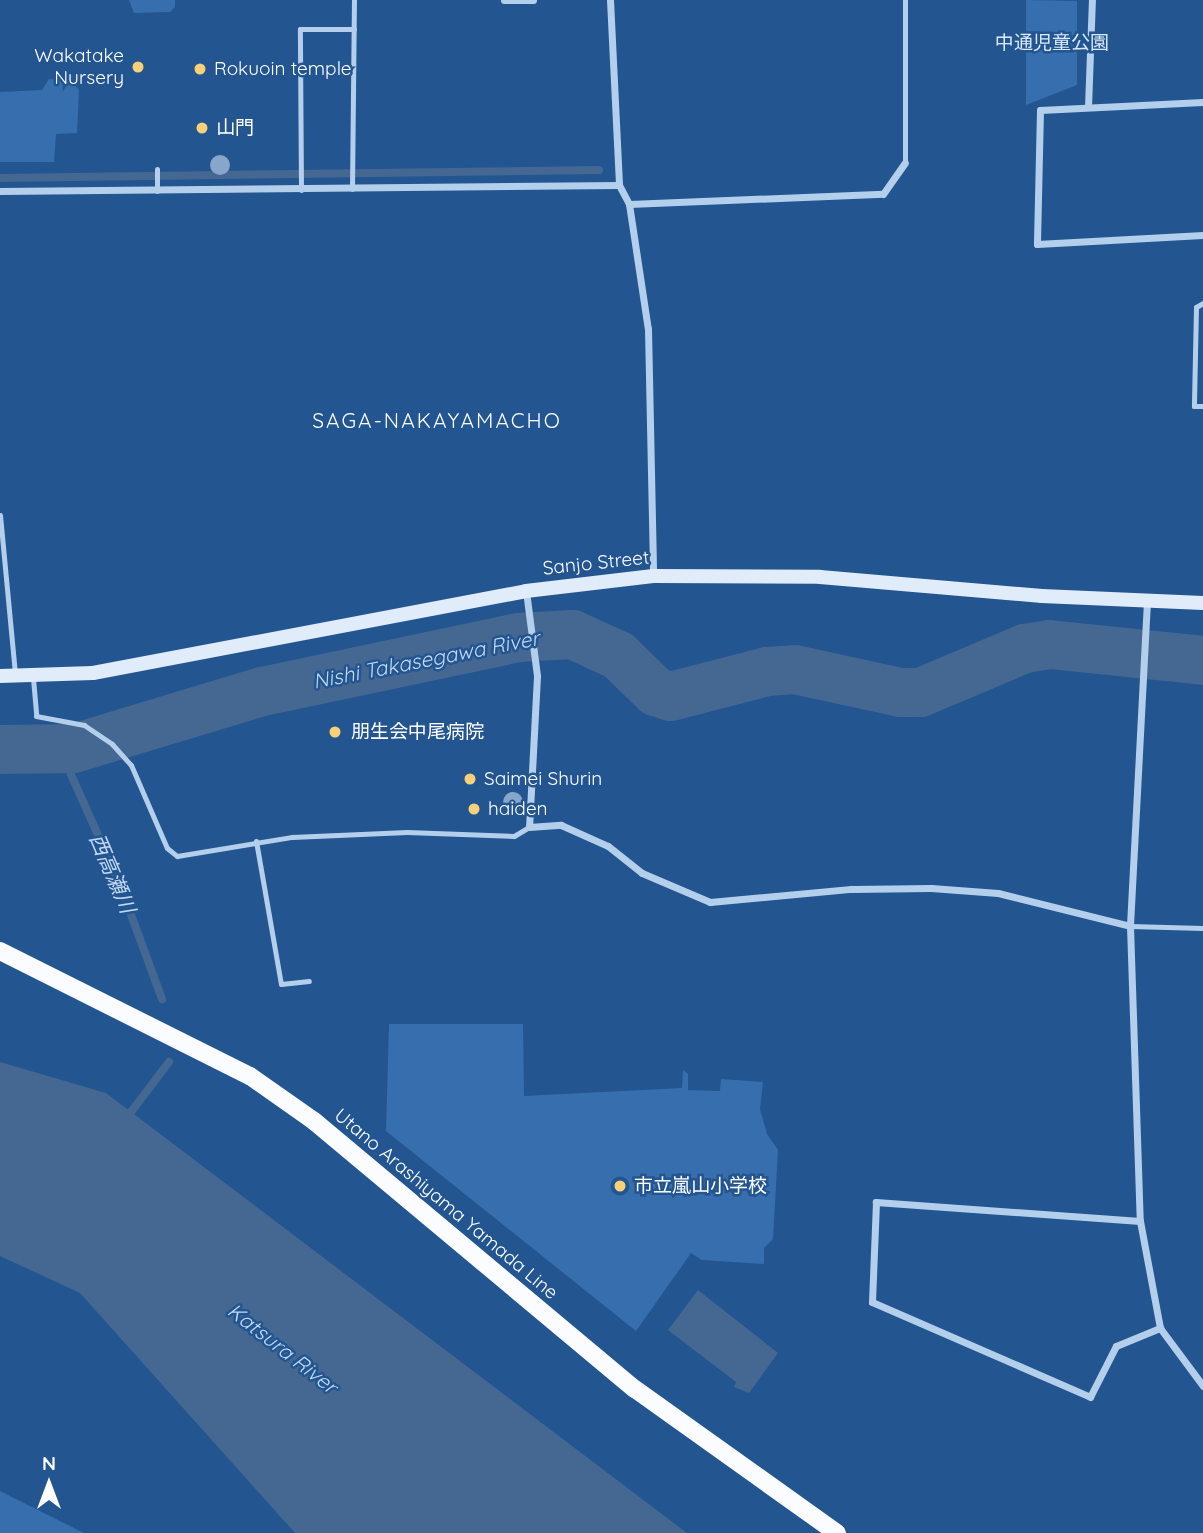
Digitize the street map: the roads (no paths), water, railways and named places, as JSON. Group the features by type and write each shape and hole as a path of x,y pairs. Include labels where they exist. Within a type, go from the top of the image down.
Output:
{"main road":[{"name":"Sanjo Street","path":"0,676 33,678 93,673 526,590 653,576 820,577 1203,603"},
{"name":"Utano Arashiyama Yamada Line","path":"0,951 250,1076 314,1121 635,1389 837,1533"}],"street":[{"path":"504,0 533,0"},
{"path":"610,0 619,184 629,204 648,329 653,576"},
{"path":"1088,107 1092,0"},
{"path":"1203,102 1040,110 1037,244 1203,235"},
{"path":"629,204 883,194 905,163"},
{"path":"0,191 300,190 619,184"},
{"path":"526,590 533,617 536,646 528,827 561,825 608,846 642,873 710,902 851,889 931,888 998,893 1130,926"},
{"path":"1147,601 1130,926 1140,1221 1160,1328 1203,1386"},
{"path":"1140,1221 876,1202 872,1302 1090,1397 1116,1346 1160,1328"}],"lane":[{"path":"352,188 354,0"},
{"path":"905,0 905,163"},
{"path":"300,190 300,29 354,29"},
{"path":"157,170 157,191"},
{"path":"1203,303 1196,307 1194,406 1203,406"},
{"path":"0,515 16,677"},
{"path":"33,678 36,716 98,732 112,744 131,765 167,848 177,856 256,841 407,832 514,836 528,827"},
{"path":"256,841 281,984 309,981"},
{"path":"1130,926 1203,928"}],"water":[{"name":"Katsura River","path":"0,1062 106,1093 687,1533 295,1533 80,1293 0,1256"},
{"path":"698,1290 778,1353 749,1393 734,1387 736,1382 668,1330"}],"waterway":[{"path":"0,178 599,170"},
{"name":"Nishi Takasegawa River","path":"0,749 73,748 262,691 518,637 572,634 618,655 655,691 670,696 767,671 794,669 900,692 920,692 1024,648 1049,644 1203,660"},
{"name":"西高瀬川","path":"60,750 119,882 162,999"},
{"name":"西高瀬川","path":"131,1112 169,1062"}],"place":[{"name":"Wakatake Nursery","path":"138,67"},
{"name":"Rokuoin temple","path":"200,69"},
{"name":"山門","path":"202,128"},
{"name":"朋生会中尾病院","path":"335,732"},
{"name":"Saimei Shurin","path":"470,779"},
{"name":"haiden","path":"474,809"},
{"name":"市立嵐山小学校","path":"620,1186"}],"district":[{"name":"SAGA-NAKAYAMACHO","path":"437,420"}],"park label":[{"name":"中通児童公園","path":"1052,43"}]}
